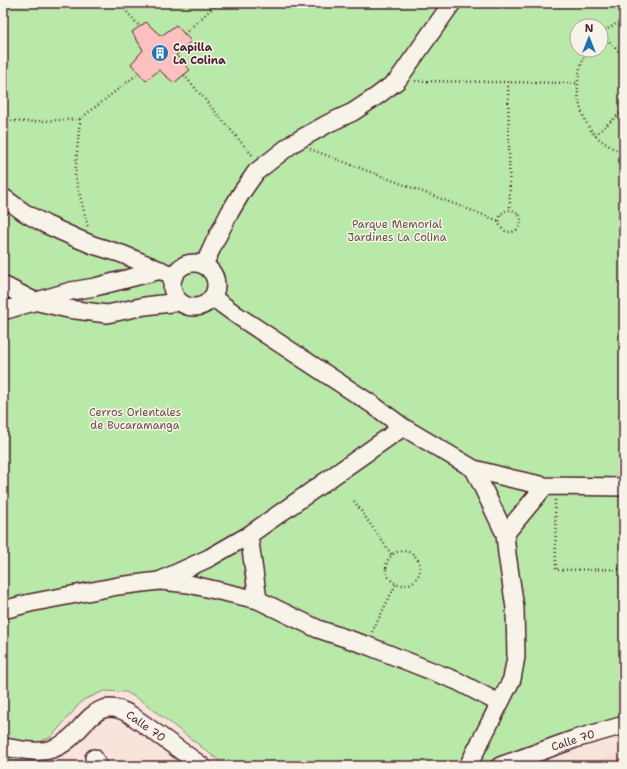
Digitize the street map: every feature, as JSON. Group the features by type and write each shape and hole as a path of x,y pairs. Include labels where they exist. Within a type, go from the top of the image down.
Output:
{"street":[{"path":"204,265 230,212 256,172 293,143 329,123 353,112 397,81 452,3"},
{"path":"3,197 25,213 47,225 93,245 122,254 168,273 172,280 172,290 179,302"},
{"path":"3,285 34,301 68,309 107,314 145,306 179,302 189,306 200,306 212,297 216,286 213,274 209,269 204,265 190,263 178,270 168,273 120,280 96,287 71,291 34,301 3,311"},
{"path":"212,297 238,316 373,405 403,427 474,468 509,478 550,486 624,487"},
{"path":"159,581 209,558 249,535 403,427"},
{"path":"468,766 512,680 516,657 515,608 505,534 474,468"},
{"path":"505,534 550,486"},
{"path":"249,535 258,600"},
{"path":"3,610 30,603 118,586 159,581 188,584 258,600 318,629 366,644 456,681 500,703"},
{"name":"Calle 70","path":"3,747 35,751 52,749 68,741 94,713 106,708 113,708 125,711 202,766"},
{"name":"Calle 70","path":"500,766 575,739 624,724"}],"path":[{"path":"119,3 140,27"},
{"path":"184,34 218,3"},
{"path":"609,28 624,20"},
{"path":"609,41 624,57"},
{"path":"583,58 579,69 577,83 581,111 595,135 613,149 624,153"},
{"path":"3,120 26,122 80,119 139,74"},
{"path":"184,75 262,168"},
{"path":"397,81 577,83"},
{"path":"508,82 510,210"},
{"path":"595,135 624,110"},
{"path":"80,119 75,176 93,245"},
{"path":"293,143 499,221"},
{"path":"510,210 517,213 521,223 516,230 506,232 501,228 499,221 502,213 510,210"},
{"path":"550,486 556,570 624,569"},
{"path":"354,501 392,555"},
{"path":"402,551 412,553 416,557 421,567 418,577 415,581 404,586 396,584 388,577 386,572 388,560 392,555 402,551"},
{"path":"366,644 396,584"}],"shaded area":[{"path":"624,750 624,766 587,766"}],"green space":[{"name":"Parque Memorial Jardines La Colina","path":"3,3 624,3 624,716 554,738 476,766 226,766 142,701 126,692 104,691 83,700 51,737 39,742 3,740"},
{"path":"3,759 60,766 3,766"}],"building":[{"name":"Capilla La Colina","path":"146,22 161,36 176,25 191,41 176,55 190,70 174,83 159,70 146,81 131,64 143,50 132,32"}],"place":[{"name":"Capilla La Colina","path":"160,53"}],"park label":[{"name":"Cerros Orientales de Bucaramanga","path":"135,418"}]}
